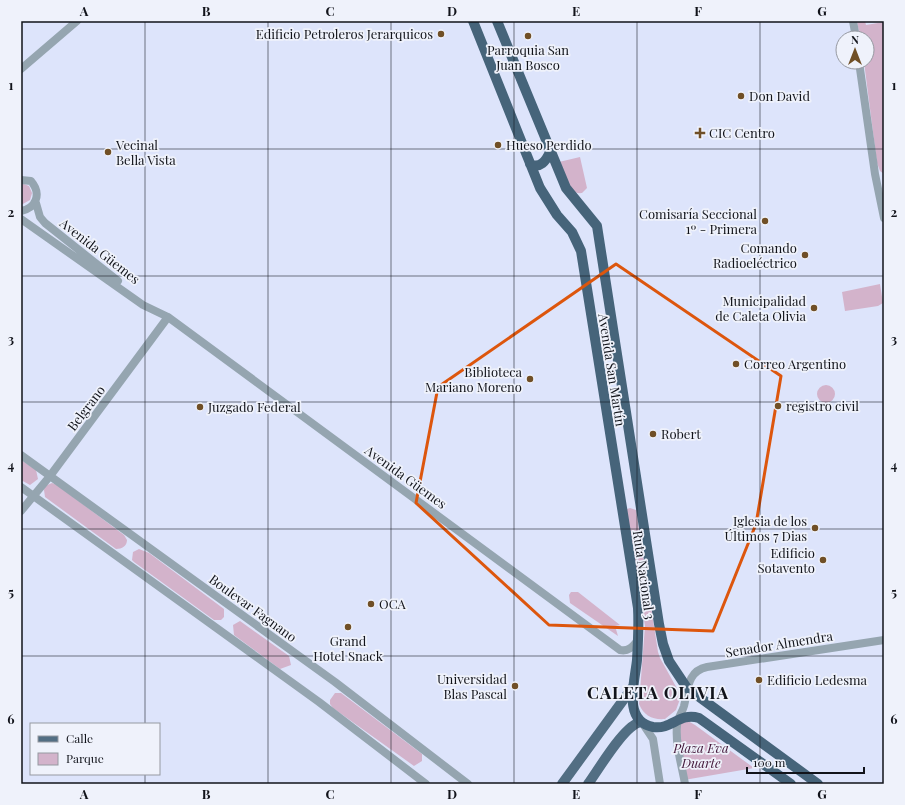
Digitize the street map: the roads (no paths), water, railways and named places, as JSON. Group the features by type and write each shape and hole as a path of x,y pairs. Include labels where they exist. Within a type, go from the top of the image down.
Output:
{"highway":[{"path":"473,21 530,164 538,165 544,162 550,152 497,21"},
{"name":"Avenida San Martín","path":"550,152 566,188 597,226 639,491"},
{"name":"Avenida San Martín","path":"530,164 547,200 576,237 581,251 620,506"},
{"name":"Ruta Nacional 3","path":"639,491 663,644 669,661 687,688"},
{"name":"Ruta Nacional 3","path":"620,506 638,608 637,662 632,688 634,706 641,722"},
{"path":"687,688 818,784"},
{"path":"641,722 658,727 666,726 680,718 694,716 703,720 791,784"}],"main road":[{"path":"562,784 632,688"},
{"path":"588,784 627,731 636,723 641,722"}],"street":[{"path":"21,69 77,21"},
{"path":"860,70 883,217"},
{"name":"Avenida Güemes","path":"21,180 31,182 33,184 37,196 36,203 38,212 45,223 158,312"},
{"path":"878,188 884,198"},
{"path":"21,211 30,208 36,203"},
{"name":"Avenida Güemes","path":"21,219 143,305 168,317 620,650 630,649 638,640"},
{"name":"Belgrano","path":"21,511 32,495 50,476 168,317"},
{"name":"Boulevar Fagnano","path":"21,455 334,682 468,784"},
{"path":"21,487 319,702 426,784"},
{"name":"Senador Almendra","path":"687,688 693,675 702,668 884,640"},
{"path":"685,784 677,732 687,688"},
{"path":"641,722 653,739 660,784"}],"place":[{"name":"Edificio Petroleros Jerarquicos","path":"441,34"},
{"name":"Parroquia San Juan Bosco","path":"528,36"},
{"name":"Don David","path":"741,96"},
{"name":"CIC Centro","path":"700,133"},
{"name":"Hueso Perdido","path":"498,145"},
{"name":"Vecinal Bella Vista","path":"108,152"},
{"name":"Comisaría Seccional 1º - Primera","path":"765,221"},
{"name":"Comando Radioeléctrico","path":"805,255"},
{"name":"Municipalidad de Caleta Olivia","path":"814,308"},
{"name":"Correo Argentino","path":"736,364"},
{"name":"Biblioteca Mariano Moreno","path":"530,379"},
{"name":"registro civil","path":"778,406"},
{"name":"Juzgado Federal","path":"200,407"},
{"name":"Robert","path":"653,434"},
{"name":"Iglesia de los Últimos 7 Dias","path":"815,528"},
{"name":"Edificio Sotavento","path":"823,560"},
{"name":"OCA","path":"371,604"},
{"name":"Grand Hotel Snack","path":"348,627"},
{"name":"Edificio Ledesma","path":"759,680"},
{"name":"Universidad Blas Pascal","path":"515,686"}],"district":[{"name":"CALETA OLIVIA","path":"658,693"}],"park label":[{"name":"Plaza Eva Duarte","path":"701,756"}]}
